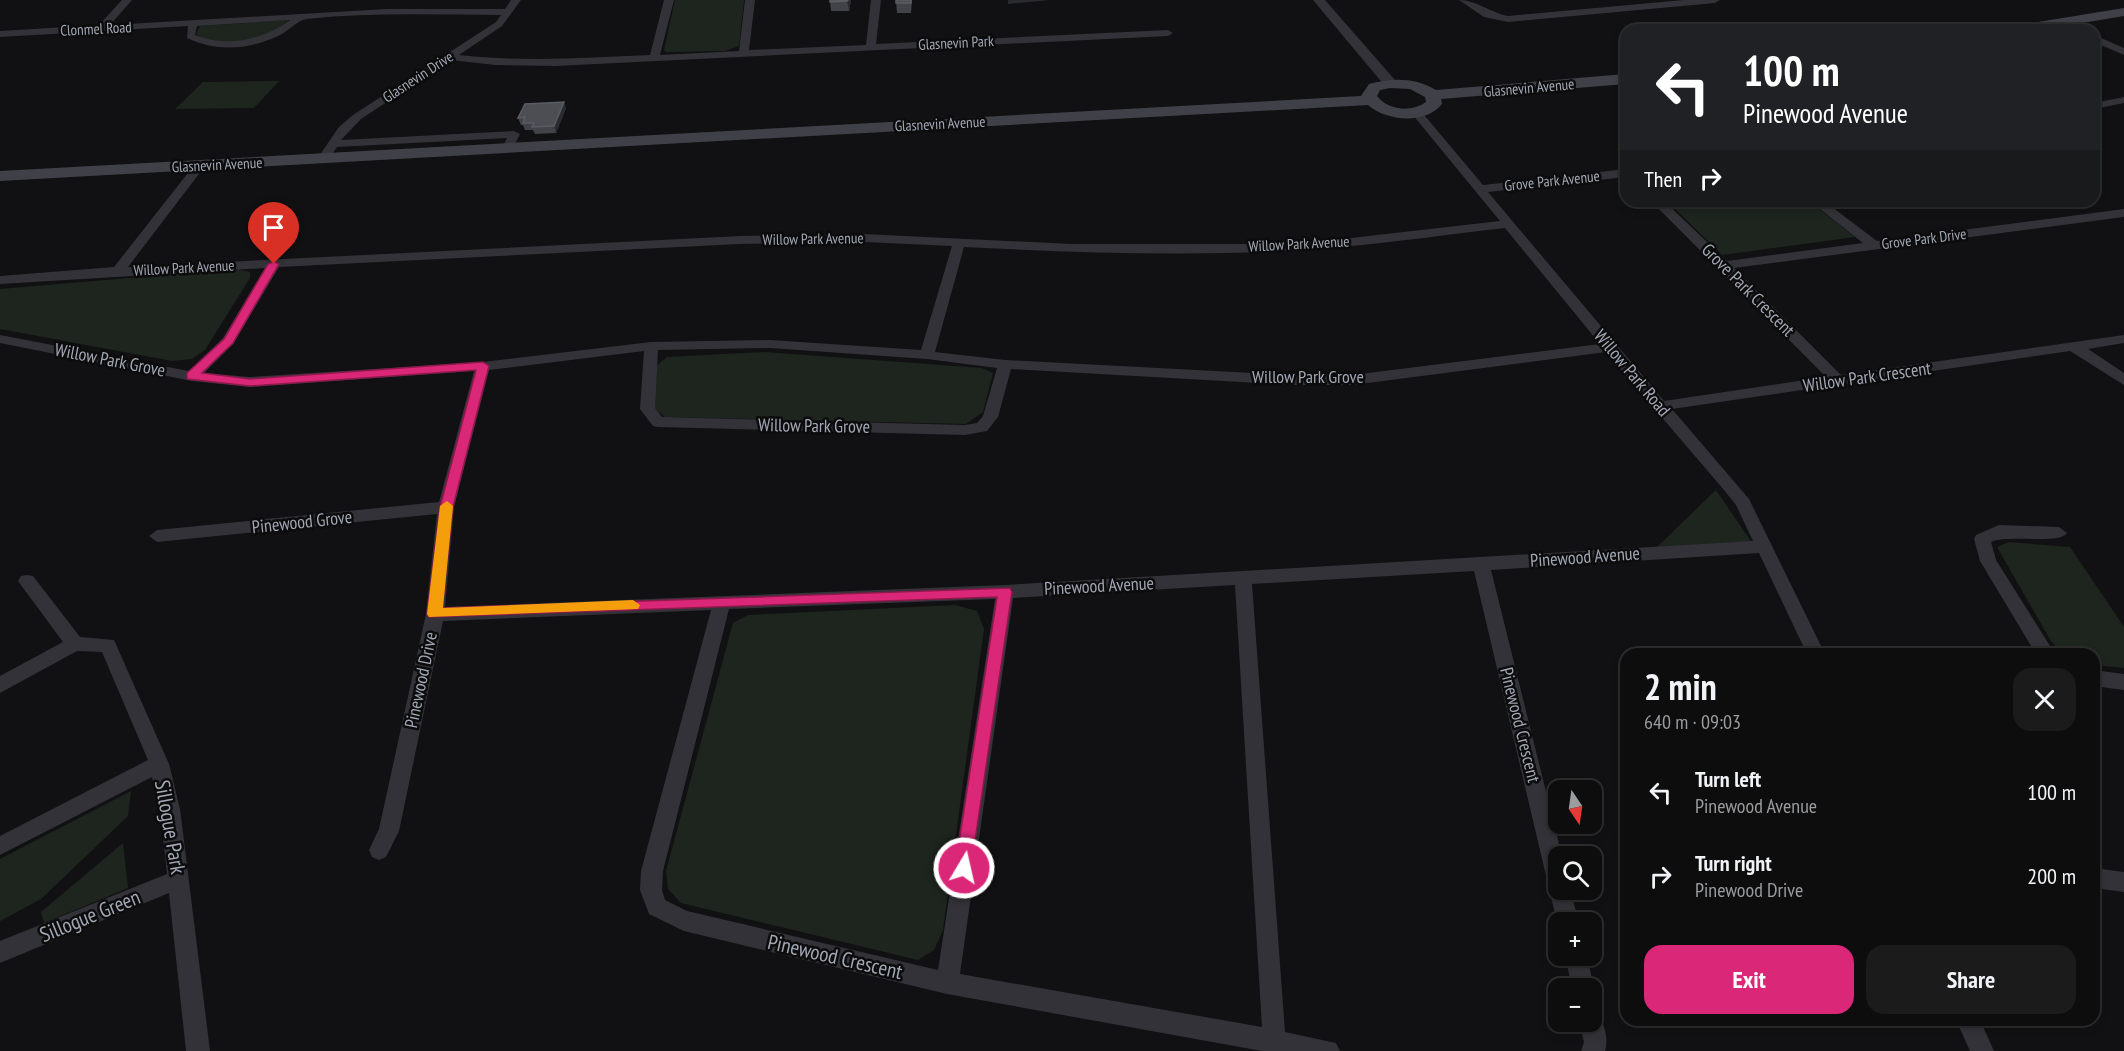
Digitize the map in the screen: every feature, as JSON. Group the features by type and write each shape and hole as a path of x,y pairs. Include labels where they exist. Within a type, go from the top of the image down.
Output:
{"main road":[{"path":"2056,24 2124,12"},
{"name":"Glasnevin Avenue","path":"1432,95 1620,79"},
{"path":"1390,83 1419,86 1432,95 1434,104 1431,108 1416,112 1395,111 1371,100 1370,91 1390,83"},
{"name":"Glasnevin Avenue","path":"0,176 323,159 438,145 508,148 1371,100"}],"street":[{"path":"102,28 127,0"},
{"name":"Glasnevin Drive","path":"323,159 343,129 357,117 499,24 516,0"},
{"path":"654,58 669,0"},
{"path":"744,53 750,0"},
{"path":"871,46 876,0"},
{"path":"1319,0 1390,83"},
{"path":"1464,0 1486,15 1508,19 1715,0"},
{"name":"Clonmel Road","path":"0,34 440,10 508,12"},
{"name":"Clonmel Road","path":"193,24 190,36 198,41 234,44 267,37 288,28 302,17"},
{"name":"Glasnevin Park","path":"450,57 527,64 1168,33"},
{"path":"2100,41 2124,52"},
{"path":"2100,105 2124,100"},
{"name":"Willow Park Road","path":"1416,112 1610,348 1743,503 1813,648"},
{"name":"Glasnevin Avenue","path":"333,144 438,145"},
{"name":"Willow Park Avenue","path":"118,271 199,166"},
{"name":"Grove Park Avenue","path":"1479,189 1620,174"},
{"name":"Grove Park Crescent","path":"1663,207 1837,380"},
{"path":"1824,207 1874,245"},
{"name":"Grove Park Drive","path":"1724,265 2124,213"},
{"name":"Willow Park Avenue","path":"0,280 118,271 740,240 864,238 1142,249 1248,248 1342,243 1509,224"},
{"path":"927,355 959,243"},
{"path":"192,376 228,341 274,264"},
{"name":"Willow Park Grove","path":"0,339 192,376 250,382 483,366 651,346 770,344 927,355 1005,364 1293,380 1352,380 1610,348"},
{"name":"Willow Park Crescent","path":"1660,406 2075,348 2124,339"},
{"name":"Willow Park Grove","path":"651,346 647,409 658,422 965,430 982,428 990,417 1005,364"},
{"path":"2075,348 2090,355 2124,380"},
{"name":"Pinewood Drive","path":"379,850 389,831 435,614 446,507 483,366"},
{"name":"Pinewood Grove","path":"158,536 446,507"},
{"path":"2042,648 1988,561 1982,539 1999,531 2060,533"},
{"name":"Pinewood Avenue","path":"435,614 1005,592 1764,547"},
{"name":"Pinewood Crescent","path":"1481,564 1549,846"},
{"path":"1243,578 1274,1040"},
{"path":"0,685 75,644 27,581"},
{"path":"946,984 1005,592"},
{"name":"Pinewood Crescent","path":"722,602 652,871 651,890 657,907 684,921 946,984 1328,1051"},
{"name":"Sillogue Park","path":"75,644 108,645 159,764 170,809 198,1051"},
{"path":"2100,679 2124,682"},
{"path":"0,846 159,764"},
{"name":"Sillogue Green","path":"0,952 179,879"},
{"path":"2100,879 2124,882"},
{"path":"1971,1026 1982,1051"},
{"path":"1593,1051 1596,1042 1594,1032"}],"shaded area":[{"path":"675,0 744,0 739,46 725,51 666,52 664,50"},
{"path":"289,20 257,38 231,43 206,40 196,34 200,26"},
{"path":"279,81 254,108 175,109 203,82"},
{"path":"1673,207 1817,207 1855,237 1722,255"},
{"path":"235,269 250,272 250,278 205,350 192,359 172,361 0,329 0,289"},
{"path":"765,352 982,368 993,373 983,412 966,424 665,417 652,406 656,366 667,357"},
{"path":"1716,490 1752,543 1657,547"},
{"path":"2009,542 2070,547 2124,627 2124,668 2100,666 2100,648 2057,648 2051,641 1997,547"},
{"path":"955,605 977,611 984,629 943,930 934,950 918,960 681,903 668,889 666,871 733,623 748,615"},
{"path":"131,791 128,816 41,899 0,921 0,859"},
{"path":"123,843 128,888 44,923 41,912"}],"building":[{"path":"830,0 848,0 830,2"},
{"path":"896,0 911,0 911,3 896,3"},
{"path":"564,102 554,126 532,127 534,123 523,123 525,117 518,118 525,104"}],"slow traffic":[{"path":"447,506 435,614 633,605"}],"route":[{"path":"274,264 228,341 192,376 250,382 483,366 446,507 435,614 1005,592 964,868"}]}
